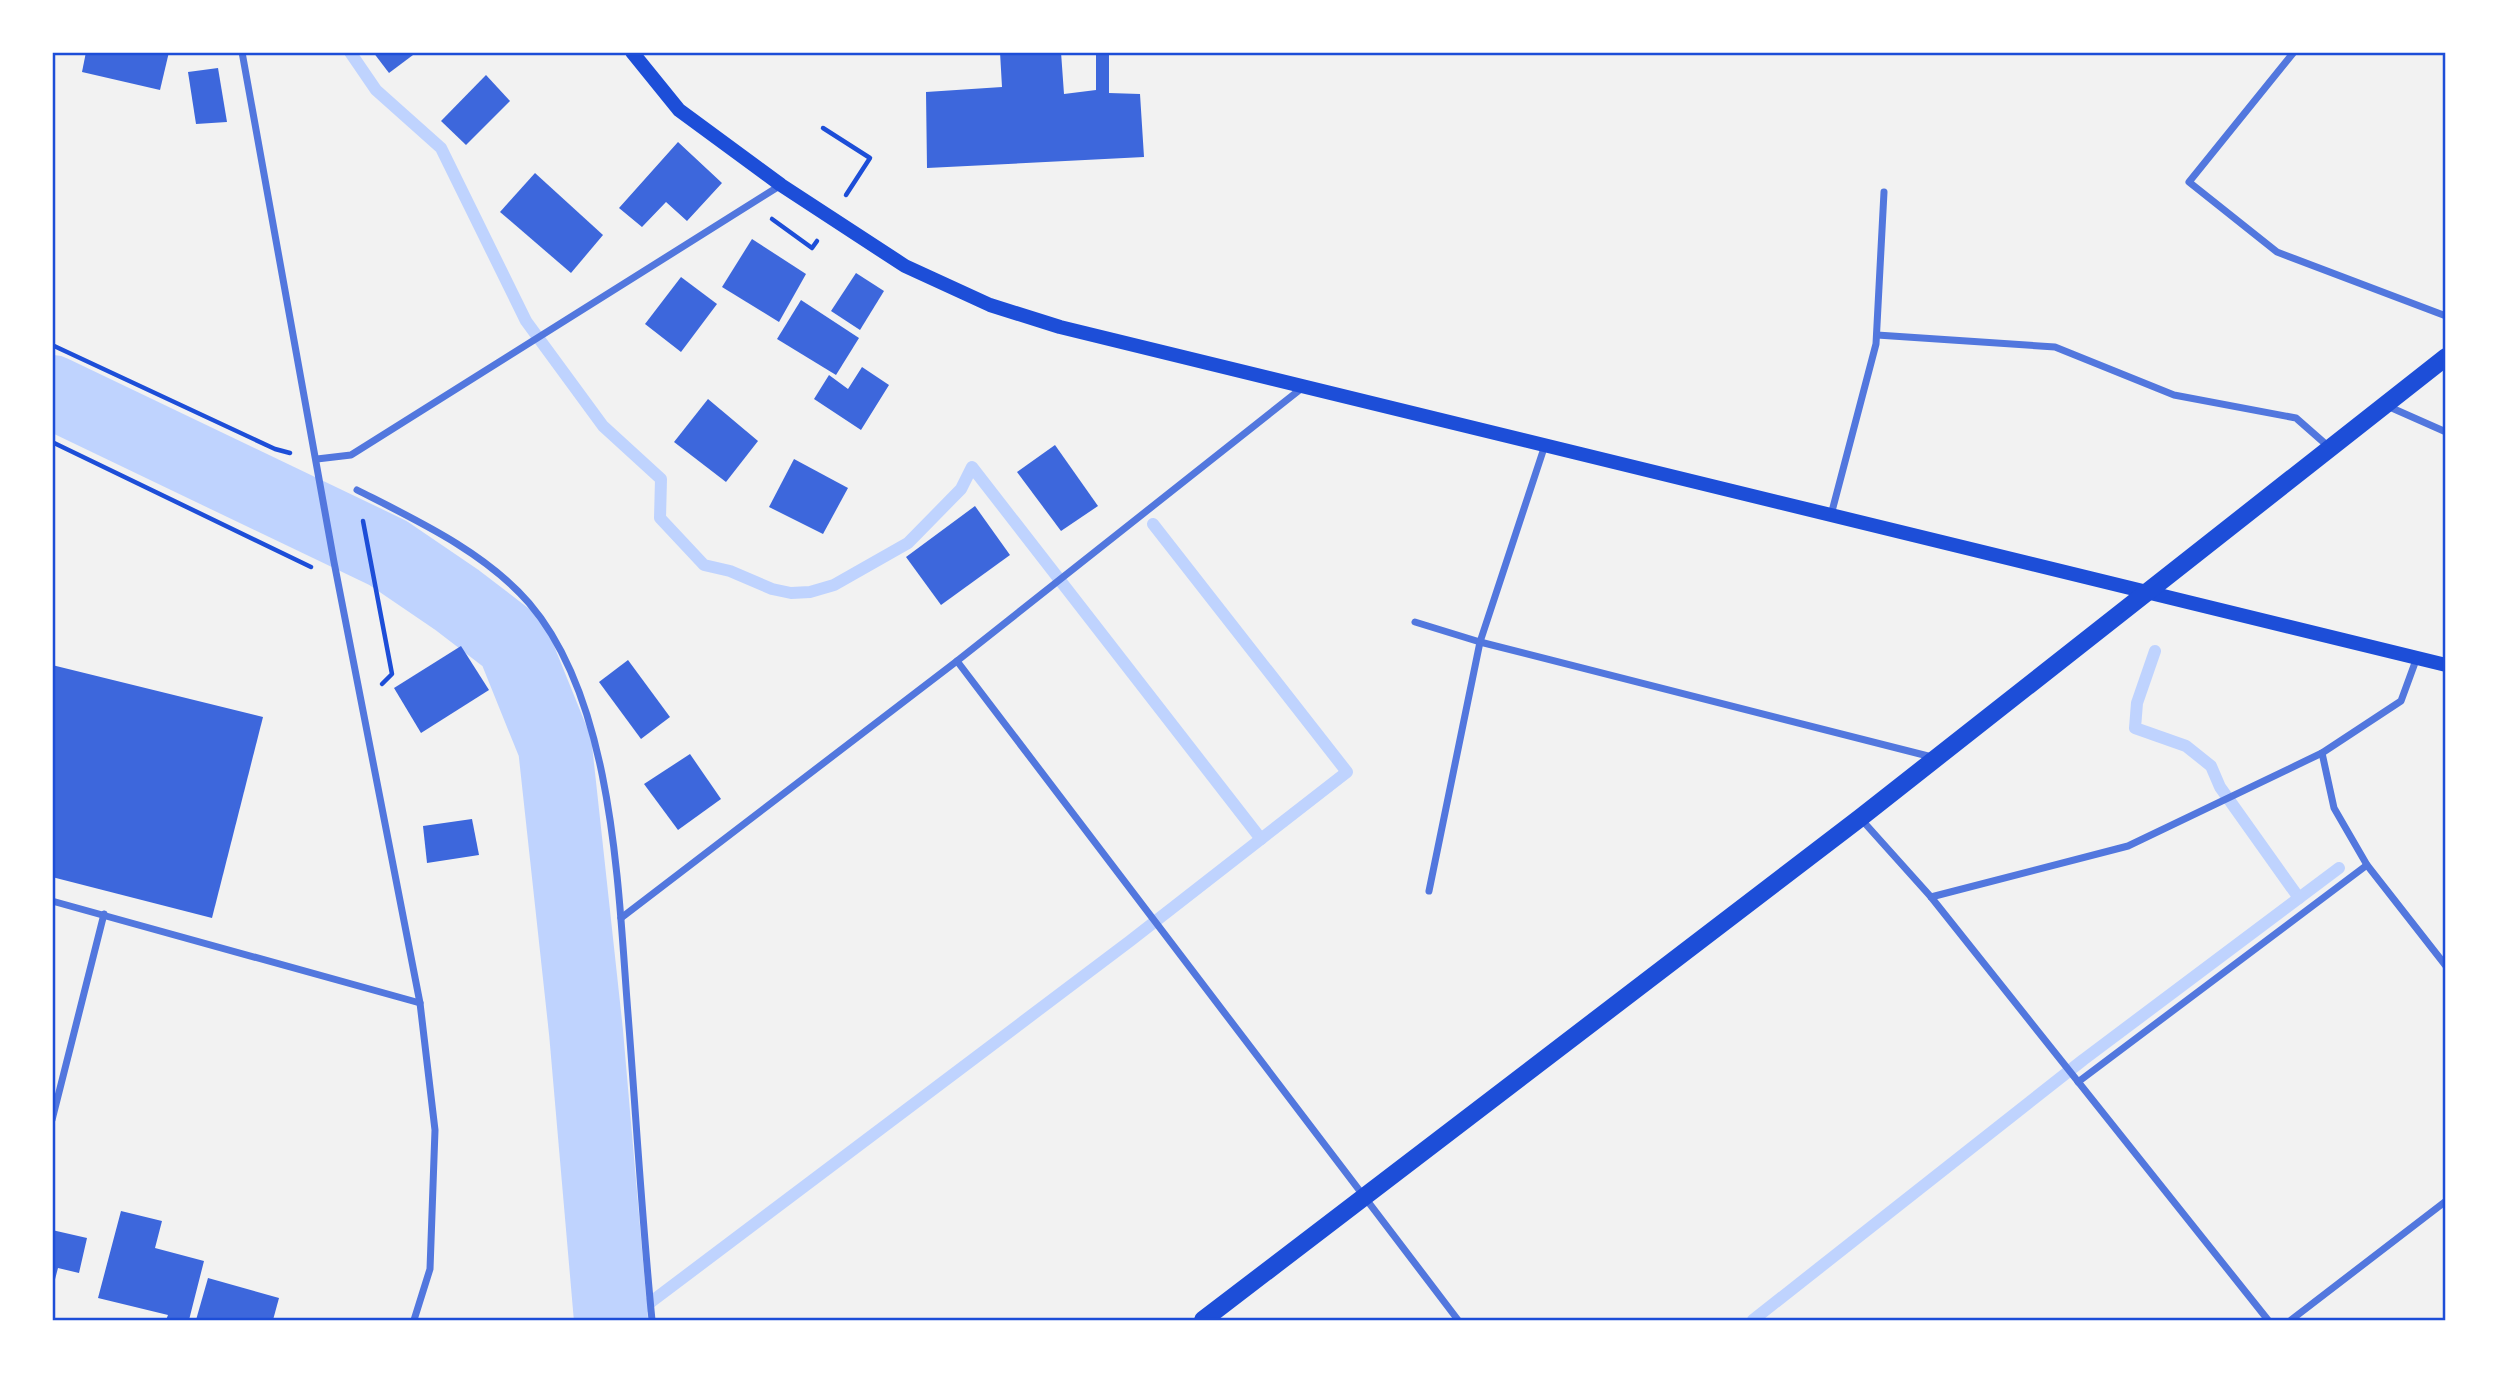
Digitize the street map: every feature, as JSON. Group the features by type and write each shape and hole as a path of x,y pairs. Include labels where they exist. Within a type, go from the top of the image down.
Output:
{"main road":[{"path":"632,52 679,110 781,185 905,266 990,305 1060,327 2445,665"},
{"path":"1203,1321 1860,818 2445,357"}],"street":[{"path":"242,52 337,580 420,1003 435,1130 430,1269 414,1321"},
{"path":"2294,52 2189,183 2277,252 2445,316"},
{"path":"317,459 351,454 781,185"},
{"path":"1831,515 1877,335 1884,192"},
{"path":"1877,335 2055,347 2174,395 2296,418 2330,449"},
{"path":"621,918 957,660 1305,385"},
{"path":"2385,405 2445,432"},
{"path":"1429,891 1480,642 1545,444"},
{"path":"357,490 411,517 485,564 528,601 554,636 571,668 592,727 603,778 621,918 652,1321"},
{"path":"1415,622 1480,642 1937,758"},
{"path":"957,660 1458,1321"},
{"path":"1931,897 2128,846 2322,752 2401,701 2416,660"},
{"path":"2322,752 2334,808 2367,865 2445,966"},
{"path":"1860,818 1931,897 2269,1321"},
{"path":"2078,1082 2367,865"},
{"path":"52,901 420,1003"},
{"path":"52,1120 104,914"},
{"path":"2291,1321 2445,1201"}],"path":[{"path":"823,128 870,159"},
{"path":"768,216 812,247"},
{"path":"52,345 275,449 317,459"},
{"path":"52,442 337,580"},
{"path":"357,490 392,674 363,703"}],"building":[{"path":"86,52 169,52 160,90 82,72"},
{"path":"373,52 417,52 389,73"},
{"path":"1000,52 1061,52 1064,94 1096,90 1096,52 1109,52 1109,93 1140,94 1144,157 927,168 926,92 1002,87"},
{"path":"218,68 227,122 196,124 188,72"},
{"path":"486,75 510,101 466,145 441,121"},
{"path":"678,142 722,183 687,221 666,202 642,227 619,208"},
{"path":"535,173 603,235 571,273 500,212"},
{"path":"752,239 806,274 779,322 722,287"},
{"path":"856,273 884,291 860,330 831,311"},
{"path":"681,277 717,304 681,352 645,324"},
{"path":"801,300 859,338 836,375 777,339"},
{"path":"862,367 889,385 861,430 814,399 829,375 848,389"},
{"path":"708,399 758,441 726,482 674,442"},
{"path":"1055,445 1098,506 1061,531 1017,472"},
{"path":"794,459 848,488 823,534 769,507"},
{"path":"975,506 1010,555 941,605 906,557"},
{"path":"461,646 489,690 421,733 394,688"},
{"path":"628,660 670,717 641,739 599,682"},
{"path":"52,665 263,717 212,918 52,877"},
{"path":"690,754 721,799 678,830 644,784"},
{"path":"472,819 479,855 427,863 423,826"},
{"path":"121,1211 162,1221 155,1248 204,1261 189,1320 166,1320 168,1315 98,1298"},
{"path":"52,1230 87,1238 79,1273 58,1268 53,1287"},
{"path":"208,1278 279,1298 273,1320 196,1320"}],"waterway":[{"path":"350,52 376,90 441,148 526,321 603,426 661,479 660,518 704,565 730,571 772,589 791,593 810,592 834,585 908,543 961,489 972,467 1261,839"},
{"path":"52,392 388,553 457,600 513,643 555,747 586,1032 611,1320"},
{"path":"627,1320 1130,941 1347,772 1153,524"},
{"path":"2155,651 2137,703 2135,728 2186,746 2211,766 2220,787 2299,898"},
{"path":"1753,1320 2083,1060 2339,868"}]}
